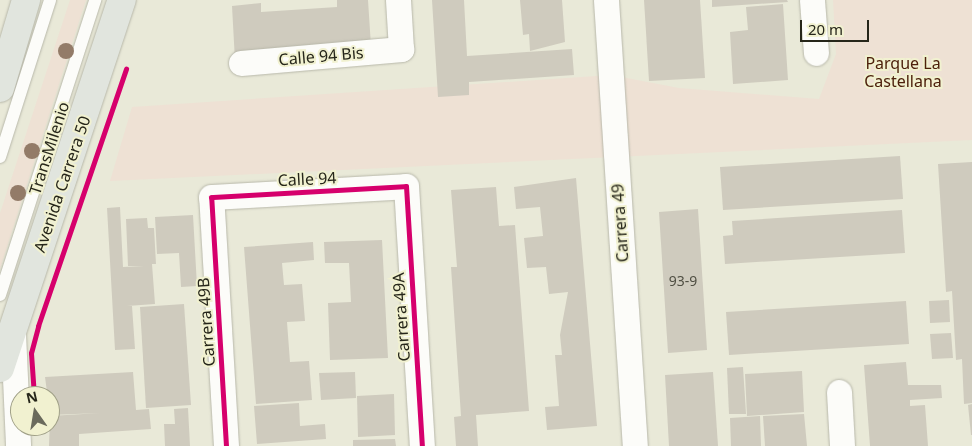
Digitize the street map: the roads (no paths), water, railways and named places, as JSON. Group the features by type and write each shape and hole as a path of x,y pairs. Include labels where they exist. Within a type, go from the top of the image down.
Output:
{"main road":[{"path":"0,88 26,0"},
{"name":"Avenida Carrera 50","path":"0,368 122,0"}],"street":[{"name":"Calle 94 Bis","path":"241,62 401,49 398,0"},
{"name":"Carrera 49","path":"606,0 635,446"},
{"path":"812,0 816,53"},
{"name":"Calle 94","path":"211,197 406,186"},
{"name":"Carrera 49A","path":"406,186 422,446"},
{"name":"Carrera 49B","path":"211,197 226,446"},
{"path":"13,331 18,446"},
{"path":"839,392 842,446"}],"lane":[{"path":"0,157 50,0"},
{"name":"TransMilenio","path":"0,295 95,0"}],"park label":[{"name":"Parque La Castellana","path":"903,72"}]}
